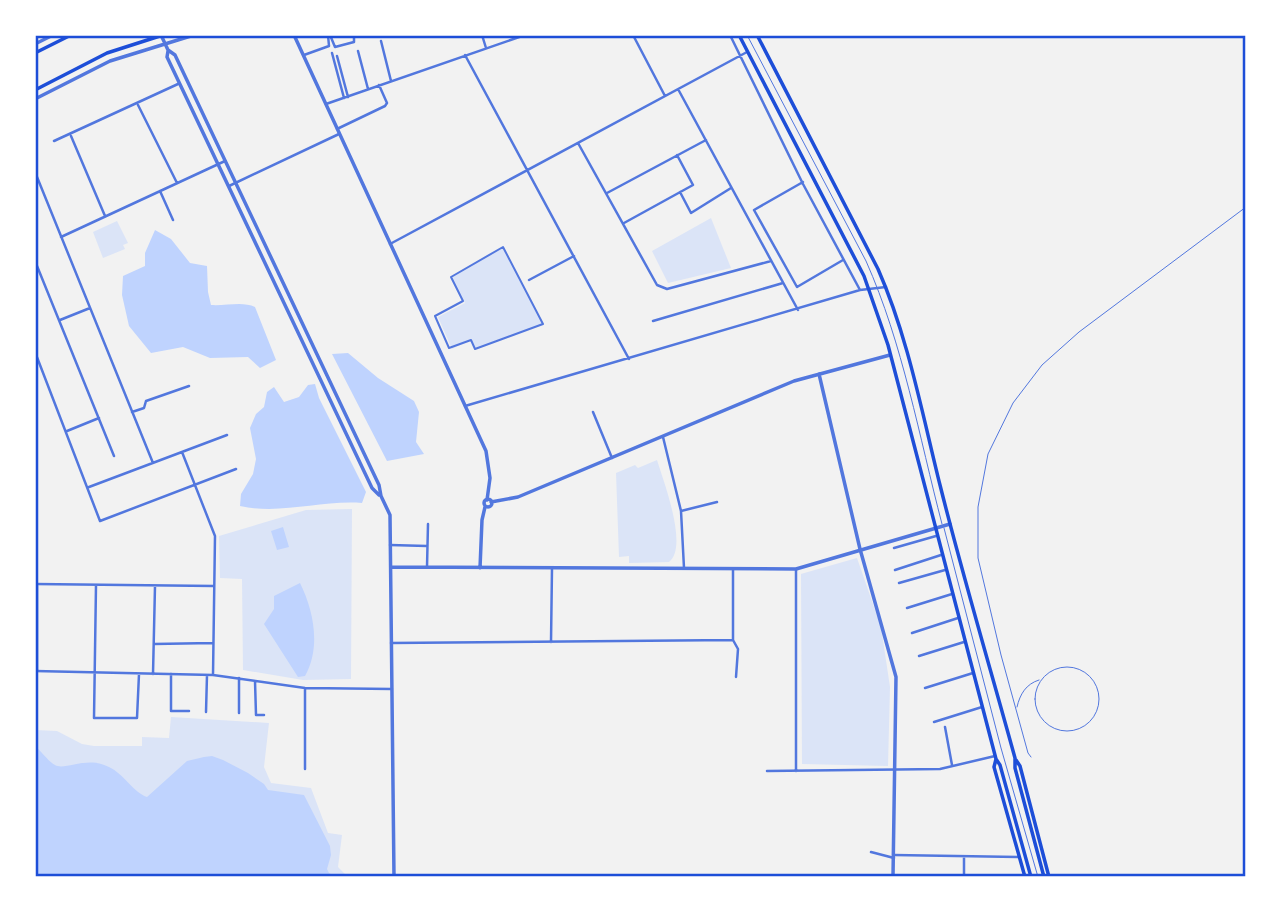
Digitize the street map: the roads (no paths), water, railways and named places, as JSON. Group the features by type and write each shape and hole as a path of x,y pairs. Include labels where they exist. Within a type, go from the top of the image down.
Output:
{"main road":[{"path":"35,53 71,35"},
{"path":"35,90 107,53 162,35"},
{"path":"739,35 870,288 890,355 1025,877"},
{"path":"757,35 886,288 903,341 1015,758 1015,768 1047,877"},
{"path":"995,757 1000,765 1031,877"},
{"path":"1015,758 1020,766 1047,877"}],"street":[{"path":"35,44 53,35"},
{"path":"162,35 168,50 175,55 379,485 390,515 394,877"},
{"path":"35,99 110,61 194,35"},
{"path":"293,35 486,451 490,506 485,507 480,568"},
{"path":"303,55 329,46 329,35"},
{"path":"329,35 335,47 354,42 354,35"},
{"path":"482,35 486,48"},
{"path":"326,104 525,35"},
{"path":"633,35 665,96"},
{"path":"730,35 860,290"},
{"path":"381,41 391,81"},
{"path":"168,50 167,57 372,488 381,496"},
{"path":"358,51 368,89"},
{"path":"390,244 747,52"},
{"path":"332,53 346,97"},
{"path":"465,55 629,359"},
{"path":"337,56 346,97"},
{"path":"54,141 180,84"},
{"path":"337,128 385,106 387,103 379,85"},
{"path":"678,89 798,310"},
{"path":"137,103 177,183"},
{"path":"70,134 105,216"},
{"path":"229,186 339,134"},
{"path":"606,194 706,139"},
{"path":"578,143 661,289 771,261"},
{"path":"623,223 693,185 677,155"},
{"path":"61,237 225,161"},
{"path":"35,172 153,463"},
{"path":"803,182 754,210 797,287 843,260"},
{"path":"680,192 691,213 732,188"},
{"path":"160,191 173,220"},
{"path":"503,247 543,324 475,349 471,340 449,348 435,316 463,301 451,277 503,247"},
{"path":"529,280 574,256"},
{"path":"35,261 114,456"},
{"path":"653,321 783,283"},
{"path":"465,407 860,290 886,288"},
{"path":"59,320 90,308"},
{"path":"35,352 100,521 236,469"},
{"path":"489,501 518,497 794,381 890,355"},
{"path":"819,374 860,549 896,677 893,877"},
{"path":"132,412 144,408 146,401 189,386"},
{"path":"593,412 612,458"},
{"path":"67,431 99,418"},
{"path":"89,487 227,435"},
{"path":"663,437 681,510 684,568"},
{"path":"182,452 215,536 213,675"},
{"path":"681,510 717,502"},
{"path":"426,567 428,524"},
{"path":"391,567 796,569 950,524"},
{"path":"894,548 936,536"},
{"path":"390,545 428,546"},
{"path":"895,570 941,555"},
{"path":"551,642 552,568"},
{"path":"733,568 733,640 738,649 737,677"},
{"path":"796,569 796,771"},
{"path":"900,583 946,570"},
{"path":"214,586 36,584 36,671 207,674 305,688 392,689"},
{"path":"96,585 94,718 137,719 139,674"},
{"path":"153,674 155,586"},
{"path":"907,608 952,594"},
{"path":"912,633 958,618"},
{"path":"391,643 733,640"},
{"path":"919,656 964,642"},
{"path":"154,644 214,643"},
{"path":"925,688 973,673"},
{"path":"172,674 172,711 189,711"},
{"path":"206,712 207,674"},
{"path":"239,678 239,713"},
{"path":"255,680 256,715 264,716"},
{"path":"305,688 305,769"},
{"path":"934,722 982,707"},
{"path":"944,727 953,765"},
{"path":"767,771 940,769 995,757"},
{"path":"871,852 894,856 1019,858"},
{"path":"964,857 964,877"}],"lane":[{"path":"747,35 878,288 899,353 1001,748 1038,877"},
{"path":"1031,757 1016,709 978,558 978,507 988,454 1013,403 1042,365 1079,332 1246,206"},
{"path":"1016,709 1024,690 1049,671 1059,667 1080,668 1089,674 1099,692 1100,703 1091,721 1082,728 1071,731 1050,727 1036,710 1034,699 1041,679"}],"water":[{"path":"155,230 171,239 190,263 207,266 211,305 240,304 255,307 276,360 260,368 248,357 210,358 183,347 151,353 129,326 122,295 123,276 145,266 145,253"},
{"path":"348,353 378,378 414,401 419,412 416,442 424,454 387,461 332,354"},
{"path":"315,384 319,398 366,492 362,503 271,509 240,506 241,494 253,474 256,459 250,428 256,414 264,407 267,392 274,387 284,402 299,397 308,385"},
{"path":"283,527 289,547 277,550 271,531"},
{"path":"300,583 312,617 314,642 313,654 305,676 298,677 264,624 274,609 274,596"},
{"path":"35,746 55,765 93,762 109,767 147,797 187,761 212,756 248,773 268,790 304,795 330,846 331,855 327,869 336,877 38,877 35,868"}]}
